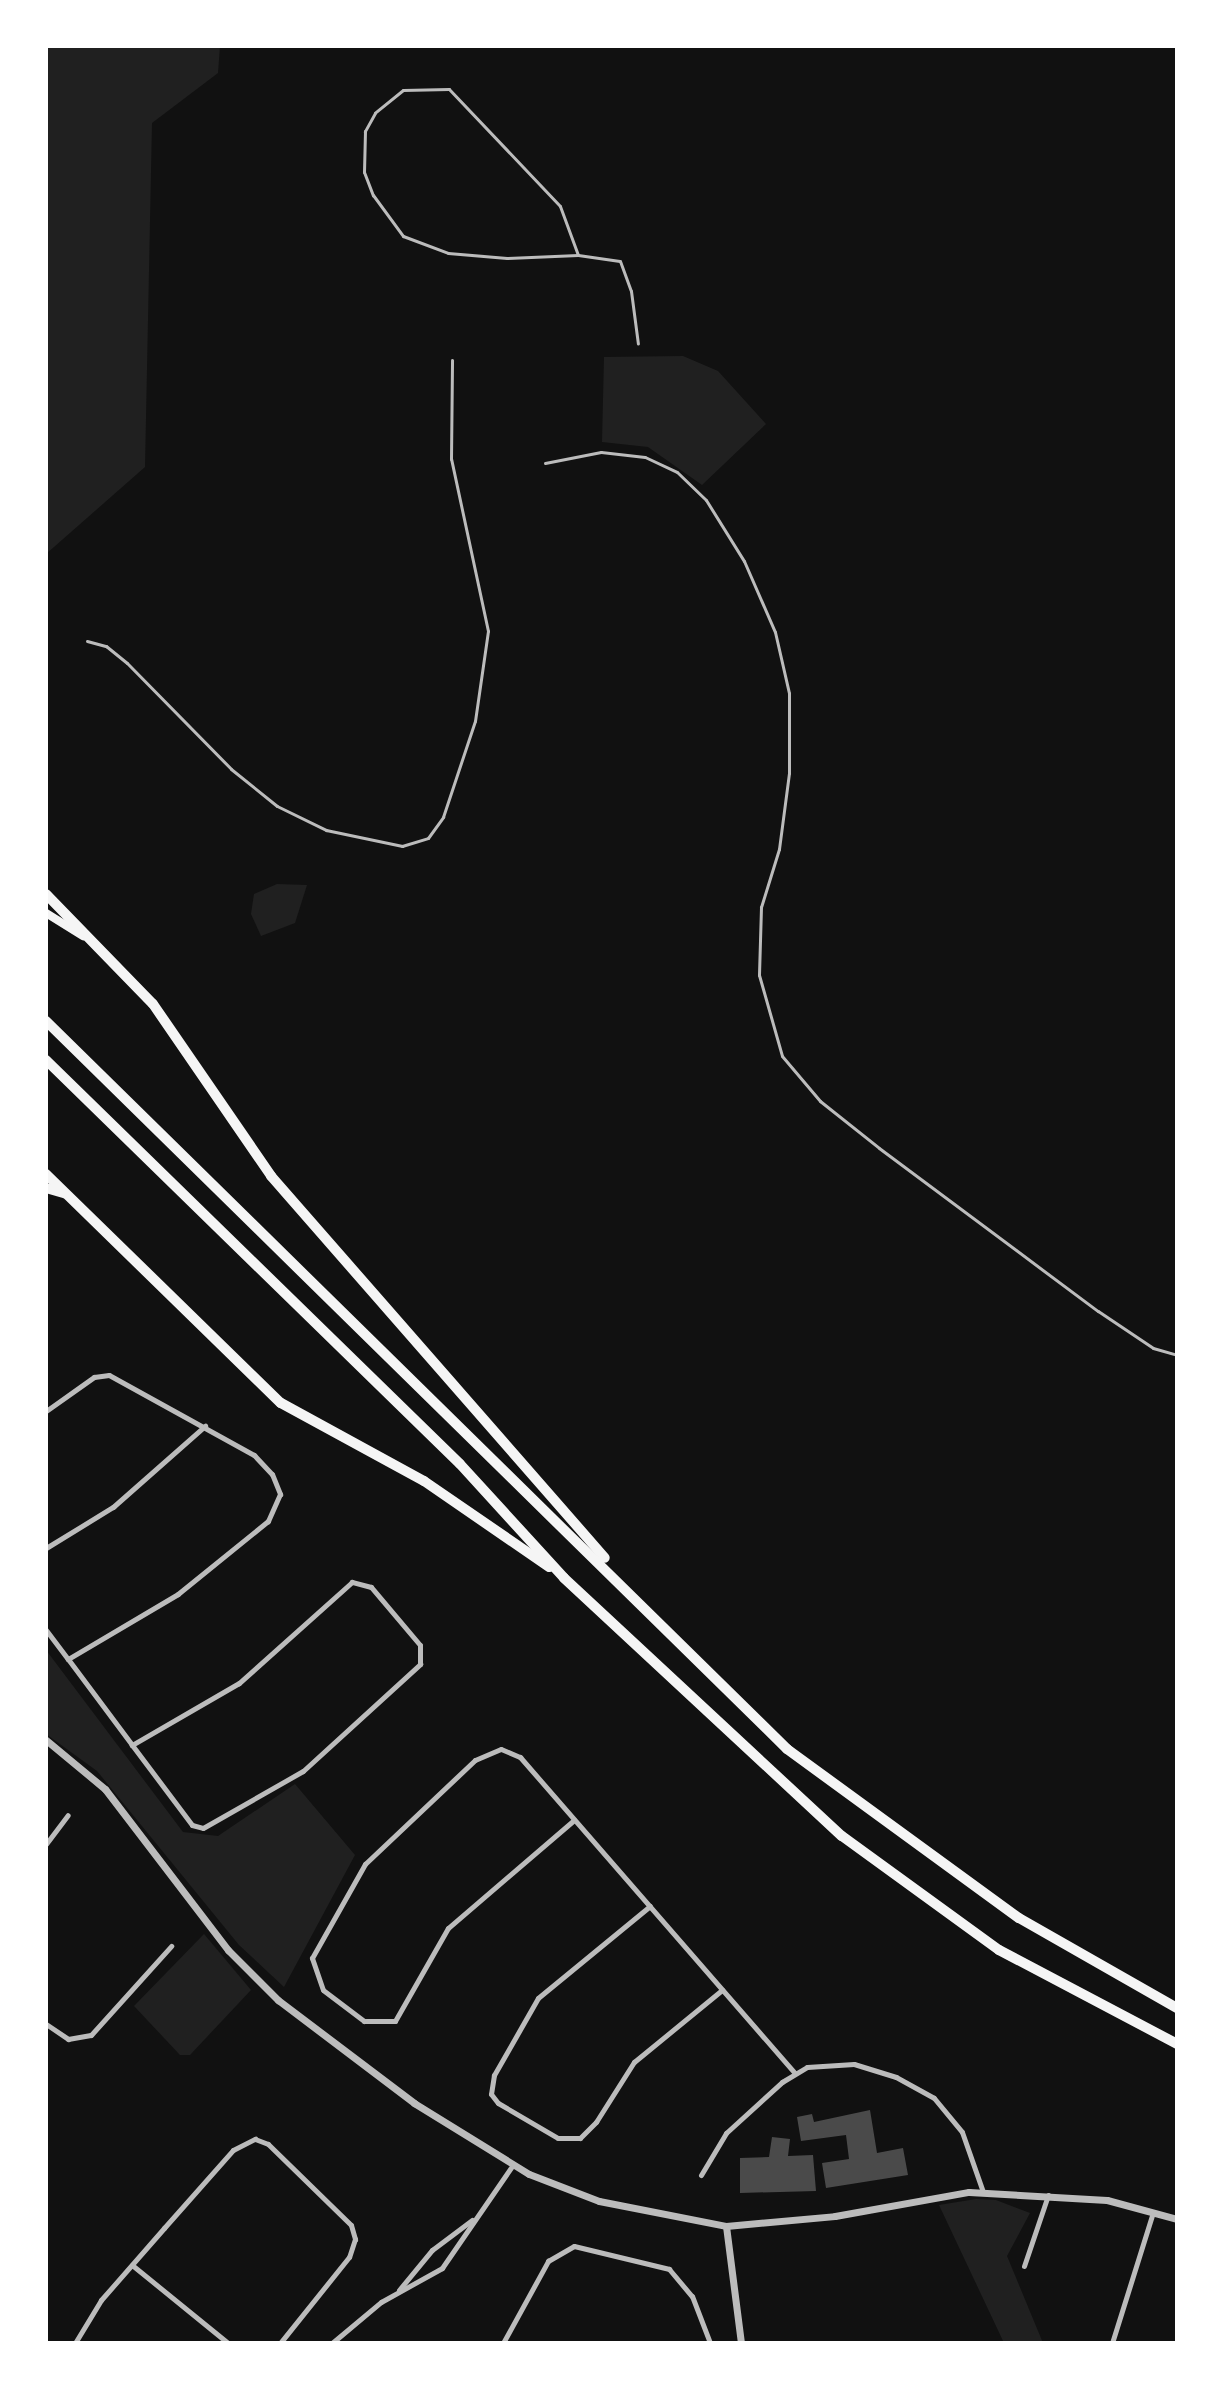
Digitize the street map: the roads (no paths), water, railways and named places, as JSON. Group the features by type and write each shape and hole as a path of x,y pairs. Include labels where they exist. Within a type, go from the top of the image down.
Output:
{"highway":[{"path":"46,894 153,1004 271,1176 654,1614"},
{"path":"46,1021 654,1614 787,1749 1019,1918 1177,2008"},
{"path":"46,1060 460,1464 564,1578 842,1836 999,1950 1177,2044"},
{"path":"46,1174 281,1403 405,1471 564,1578"},
{"path":"46,1188 66,1193"}],"main road":[{"path":"46,913 97,945"}],"street":[{"path":"46,1411 94,1377 109,1375 254,1455 272,1474 280,1494 276,1512 178,1594 68,1659"},
{"path":"46,1548 113,1507 205,1426"},
{"path":"46,1630 68,1659 132,1745 192,1825 215,1825 303,1771 420,1664 422,1652 414,1634 366,1583 352,1582 239,1683 132,1745"},
{"path":"46,1740 105,1789 257,1981 368,2070 512,2166 599,2201 726,2226 835,2216 983,2192 1107,2200 1177,2219"},
{"path":"574,1820 448,1928 395,2021 364,2021 330,1998 316,1980 312,1958 365,1864 483,1754 501,1749 520,1757 795,2073"},
{"path":"46,1844 68,1815"},
{"path":"650,1906 538,1998 494,2075 491,2094 498,2103 558,2138 580,2138 596,2122 634,2062 722,1990"},
{"path":"46,2024 68,2039 91,2035 171,1946"},
{"path":"701,2175 726,2133 795,2073 821,2064 854,2064 919,2088 962,2132 983,2192"},
{"path":"75,2343 101,2300 233,2150 247,2141 262,2140 351,2225 355,2239 349,2257 280,2343"},
{"path":"332,2343 397,2292 442,2268 512,2166"},
{"path":"1024,2266 1048,2195"},
{"path":"1112,2343 1153,2212"},
{"path":"397,2292 432,2250 479,2214"},
{"path":"726,2226 741,2343"},
{"path":"504,2343 548,2261 574,2246 669,2269 692,2296 710,2343"},
{"path":"132,2265 228,2343"}],"lane":[{"path":"578,255 560,206 449,89 403,90 375,113 365,131 364,172 385,214 403,236 448,253 507,258 578,255 614,258 625,268 638,344"},
{"path":"87,641 106,646 127,663 240,777 277,806 341,833 402,846 428,838 443,817 475,721 488,631 451,459 452,360"},
{"path":"545,463 601,452 645,457 677,472 706,500 744,561 775,632 789,693 789,773 779,849 761,907 759,975 782,1056 820,1101 879,1148 1098,1311 1153,1348 1177,1355"}]}
